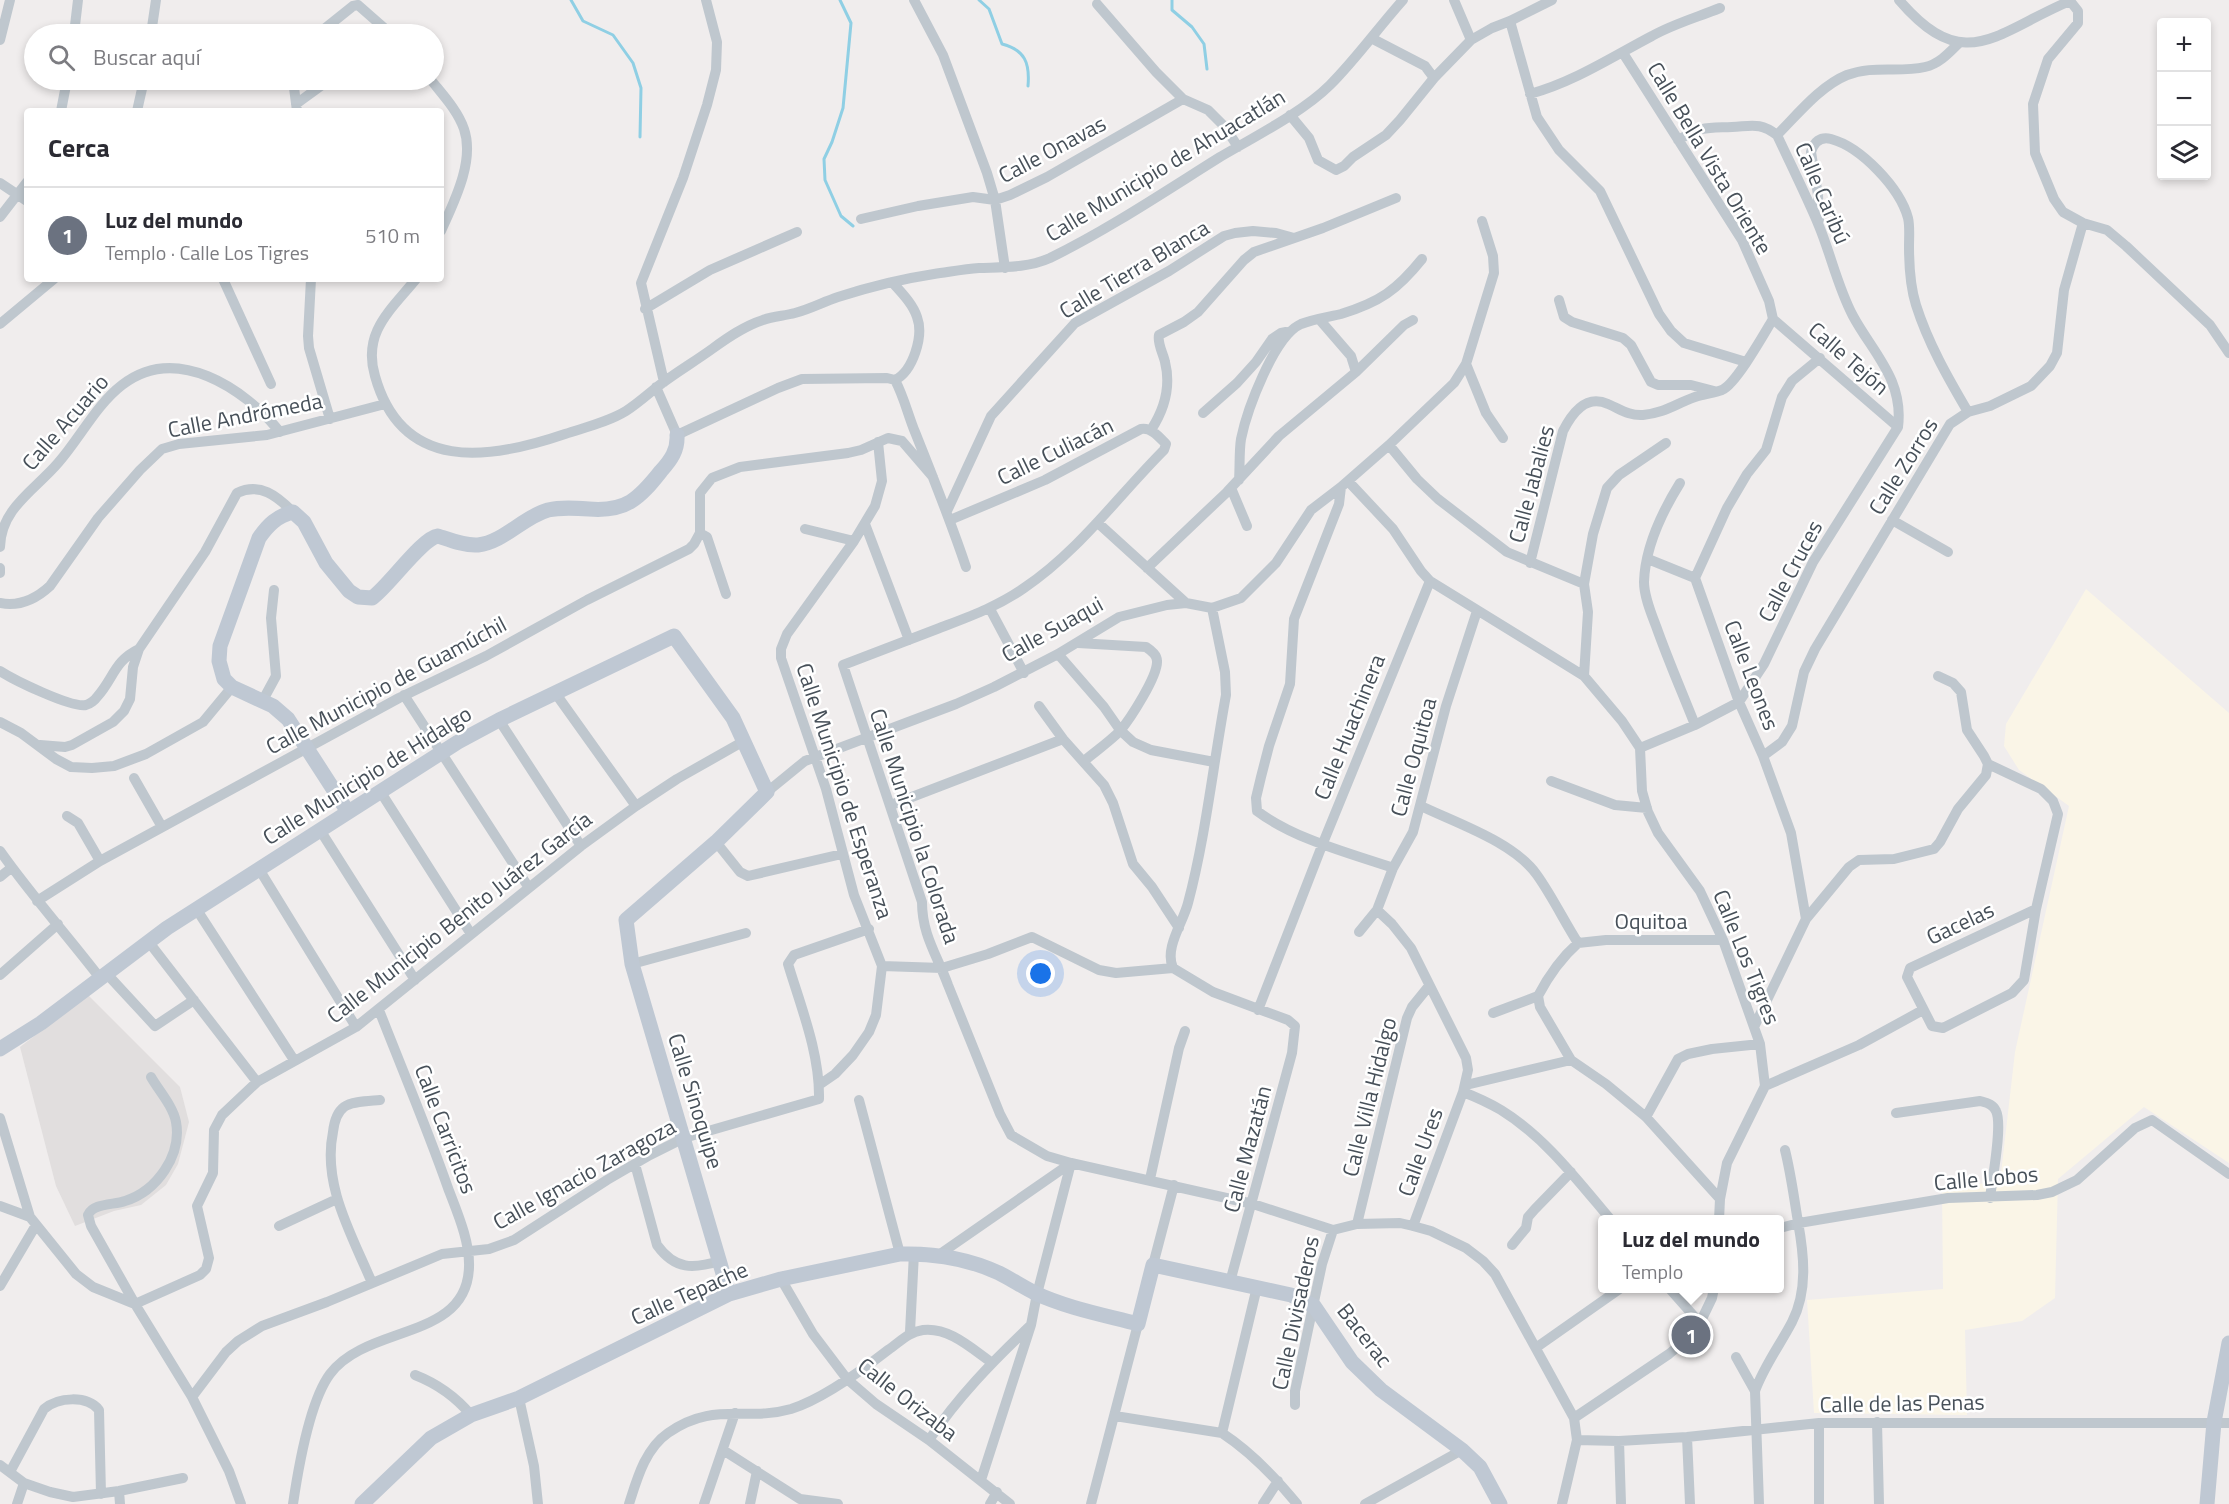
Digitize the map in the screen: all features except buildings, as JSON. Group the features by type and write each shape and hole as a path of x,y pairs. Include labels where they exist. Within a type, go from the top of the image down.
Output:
{"street":[{"path":"75,24 78,0"},
{"path":"152,24 156,0"},
{"path":"40,745 65,747 72,745 120,716 130,699 133,667 139,649 205,552 237,493 252,489 266,491 281,500 304,522 326,563 349,591 358,597 372,598 391,581 425,542 433,537 438,536 468,544 484,544 533,516 551,509 609,510 629,504 649,486 672,458 676,450 677,435 660,385 642,292 642,277 683,178 716,70 717,42 706,0"},
{"path":"914,0 949,70 987,173 995,200 1005,268"},
{"name":"Calle Municipio de Ahuacatlán","path":"414,282 382,320 372,340 375,376 385,404 412,435 440,450 486,452 528,445 592,426 625,412 725,340 765,319 796,313 892,282 977,268 1005,268 1037,263 1054,256 1102,230 1238,147 1290,115 1329,87 1402,0"},
{"path":"1454,0 1471,40"},
{"path":"1290,115 1309,138 1318,160 1336,170 1386,135 1434,78 1471,40 1552,0"},
{"path":"1899,0 1929,29 1959,43 1980,43 2070,1 2078,11 2078,23 2048,59 2033,104 2035,153 2054,200 2064,212 2083,223 2107,230 2210,325 2229,353"},
{"path":"0,40 6,3"},
{"path":"1097,4 1156,72 1183,99 1208,110 1225,127 1238,147"},
{"path":"331,24 357,5 379,24"},
{"name":"Calle Bella Vista Oriente","path":"1530,94 1550,88 1623,53 1654,34 1720,8"},
{"path":"1510,21 1537,117 1559,150 1600,191 1659,314 1671,331 1684,343 1746,362"},
{"path":"1371,38 1425,66 1434,78"},
{"name":"Calle Caribú","path":"1898,427 1899,403 1893,381 1878,353 1853,316 1820,227 1777,135 1812,100 1845,76 1876,69 1926,67 1940,61 1959,43"},
{"name":"Calle Bella Vista Oriente","path":"1623,53 1742,240 1769,302 1773,319"},
{"path":"62,108 65,90"},
{"path":"137,108 141,90"},
{"path":"294,90 297,107"},
{"path":"297,107 317,90"},
{"path":"438,90 459,118 468,142 465,167 444,223"},
{"name":"Calle Onavas","path":"861,219 973,197 995,200 1010,195 1047,177 1183,99"},
{"path":"1678,140 1710,126 1755,125 1768,128 1777,135"},
{"path":"1820,227 1818,195 1811,152 1813,145 1819,139 1826,137 1835,140 1873,164 1896,195 1908,219 1915,302 1923,325 1947,375 1968,412"},
{"path":"0,183 23,199 0,217"},
{"path":"865,524 909,640 990,609 1037,579 1098,523 1164,450 1166,444 1151,430 1162,408 1167,378 1159,335 1198,312 1249,255 1396,198"},
{"name":"Calle Suaqui","path":"626,920 716,842 767,792 798,766 815,756 956,704 1024,673 1078,643 1119,616 1186,603 1212,608 1241,598 1276,562 1311,510 1389,445 1454,383 1466,364 1494,273 1493,256 1482,221"},
{"name":"Calle Zorros","path":"1763,756 1788,735 1804,672 1815,649 1950,424 1968,412 1990,406 2031,386 2050,366 2057,353 2064,291 2083,223"},
{"name":"Calle Tierra Blanca","path":"949,515 991,416 1075,323 1169,271 1224,236 1236,232 1253,231 1276,233 1294,238"},
{"path":"645,309 710,270 797,232"},
{"path":"1203,413 1243,376 1272,339 1301,324 1367,305 1393,291 1422,259"},
{"path":"0,324 50,282"},
{"path":"225,282 270,384"},
{"path":"311,282 309,348 330,419"},
{"path":"677,435 802,379 902,377 914,356 919,333 918,317 907,298 892,282"},
{"path":"1559,300 1564,317 1572,322 1612,333 1631,345 1650,382 1658,385 1691,385 1714,391"},
{"path":"1319,319 1351,356 1356,372"},
{"name":"Calle Jabalies","path":"1530,563 1563,431 1570,416 1589,401 1599,401 1629,414 1647,415 1668,411 1692,398 1721,391 1746,362 1773,319"},
{"name":"Calle Tejón","path":"1773,319 1898,427"},
{"path":"1147,568 1235,484 1279,436 1356,372 1404,325 1413,320"},
{"path":"1247,525 1235,484 1240,441 1246,420 1272,357 1290,331"},
{"path":"1648,560 1695,578 1727,508 1747,474 1766,450 1782,397 1792,381 1820,358"},
{"path":"1466,364 1486,413 1503,438"},
{"name":"Calle Acuario","path":"0,547 4,522 10,512 58,464 115,390 140,373 151,369 183,368 207,375 261,409 280,432"},
{"path":"891,379 901,392 949,515 966,567"},
{"name":"Calle Andrómeda","path":"0,603 24,602 40,595 50,586 98,518 140,470 162,449 178,444 280,432 385,404"},
{"name":"Calle Cruces","path":"1640,748 1695,725 1739,702 1764,663 1813,562 1898,427"},
{"name":"Calle Culiacán","path":"949,515 1045,480 1141,429 1151,430"},
{"path":"726,594 707,537 700,533 699,498 702,489 712,478 740,467 848,453 888,438 902,441 933,477"},
{"name":"Calle Municipio de Esperanza","path":"819,1085 841,1068 869,1032 876,1015 882,966 855,895 815,756 781,658 781,649 787,634 865,524 880,493 882,481 878,442"},
{"path":"1584,676 1588,612 1584,584 1593,534 1607,488 1619,475 1666,443"},
{"path":"1389,445 1417,479 1438,499 1507,552 1584,584"},
{"path":"1680,483 1665,506 1652,541 1644,584 1649,606 1695,725"},
{"path":"1393,868 1272,822 1257,811 1256,798 1269,746 1290,684 1294,619 1345,484 1393,529 1420,571 1430,581 1584,676 1622,721 1640,748"},
{"path":"293,512 282,514 274,520 259,538 220,646 219,661 221,671 232,687 263,700 288,719 348,812"},
{"path":"1892,519 1948,552"},
{"path":"1098,523 1186,603"},
{"path":"805,529 854,541"},
{"name":"Calle Municipio de Guamúchil","path":"37,901 100,861 404,695 486,656 587,600 689,549 700,533"},
{"name":"Calle Leones","path":"1695,578 1739,702 1763,756 1791,833 1806,919"},
{"name":"Calle Huachinera","path":"1258,1010 1323,843 1430,581"},
{"path":"263,700 276,676 271,618 274,590"},
{"path":"1212,608 1225,672 1226,695 1196,873 1187,907 1171,950 1170,962 1173,968 1213,992 1258,1010"},
{"path":"990,609 1024,673"},
{"name":"Calle Oquitoa","path":"1359,932 1377,910 1393,868 1413,832 1446,706 1478,611"},
{"name":"Calle Municipio de Hidalgo","path":"0,1049 41,1023 148,941 441,753 499,720 674,636 724,705 744,741"},
{"name":"Calle Municipio la Colorada","path":"909,640 843,665 922,902 922,920 927,937 942,968 1000,1114 1011,1135 1047,1156 1253,1204 1333,1230"},
{"path":"1078,643 1146,647 1157,659 1156,670 1136,708 1120,730 1084,761"},
{"path":"0,671 12,679 70,703 87,705 97,698 123,658 139,649"},
{"path":"1059,654 1104,707 1120,730 1133,742 1151,750 1214,762"},
{"path":"1718,1215 1727,1163 1765,1086 1860,1045 1923,1010 1932,1026 1943,1028 2017,989 2024,980 2036,909 2058,814 2053,801 2041,789 1988,764 1967,730 1961,692 1953,683 1938,676"},
{"path":"0,722 40,745 56,759 71,767 114,766 130,762 203,722 232,687"},
{"path":"556,694 636,806"},
{"path":"404,695 529,888"},
{"path":"1039,706 1063,739 1104,785 1113,803 1133,864 1152,887 1179,928"},
{"path":"499,720 581,846"},
{"path":"891,806 1063,739"},
{"path":"744,741 767,792"},
{"name":"Calle Municipio Benito Juárez García","path":"135,1304 200,1275 206,1269 209,1258 197,1206 213,1173 214,1130 222,1115 257,1082 356,1027 581,846 677,779 744,741"},
{"name":"Calle Los Tigres","path":"1640,748 1642,791 1647,808 1658,833 1700,891 1723,940 1760,1044 1765,1086"},
{"path":"1754,1027 1806,919 1849,867 1858,860 1894,859 1934,849 1958,809 1986,775 1988,764"},
{"path":"134,778 162,827"},
{"path":"1551,781 1615,805 1647,808"},
{"path":"380,791 471,934"},
{"path":"1421,806 1495,842 1522,858 1536,874 1578,943 1549,975 1538,996 1540,1007 1571,1060 1606,1084 1646,1117 1720,1199"},
{"path":"67,816 78,824 100,861"},
{"path":"320,830 415,980"},
{"path":"716,842 740,872 748,876 842,854"},
{"path":"0,851 37,901 103,976 155,1026 194,1000"},
{"path":"0,878 11,867"},
{"path":"259,869 356,1027"},
{"name":"Gacelas","path":"1923,1010 1908,977 1910,968 2036,909"},
{"path":"197,910 294,1060"},
{"path":"1377,910 1392,924 1411,948 1466,1058 1468,1070 1464,1088"},
{"name":"Calle Sinoquipe","path":"626,920 632,964 729,1294"},
{"path":"0,975 58,924"},
{"path":"819,1085 813,1048 788,964 794,955 869,929"},
{"path":"632,964 746,933"},
{"path":"882,966 942,968 1032,937 1099,970 1116,973 1173,968"},
{"name":"Oquitoa","path":"1578,943 1606,940 1723,940"},
{"path":"148,941 257,1082"},
{"name":"Calle Villa Hidalgo","path":"1358,1224 1407,1018 1412,1007 1429,986"},
{"path":"1494,1013 1538,996"},
{"name":"Calle Carricitos","path":"293,1504 308,1430 319,1396 330,1374 359,1349 444,1316 459,1300 465,1288 469,1265 459,1218 436,1153 379,1010"},
{"name":"Calle Mazatán","path":"1230,1282 1253,1204 1292,1053 1294,1026 1288,1020 1258,1010"},
{"path":"1150,1179 1179,1048 1185,1031"},
{"path":"1646,1117 1678,1059 1688,1054 1712,1049 1760,1044"},
{"path":"1464,1088 1571,1060"},
{"path":"151,1077 172,1110 176,1121 175,1147 170,1162 152,1184 140,1194 126,1201 90,1210 88,1215 91,1226 135,1304 192,1397 229,1471 241,1504"},
{"name":"Calle Ignacio Zaragoza","path":"192,1397 226,1353 249,1333 262,1326 296,1315 442,1254 489,1249 514,1240 634,1164 684,1138 819,1099 819,1085"},
{"path":"1464,1088 1502,1110 1528,1131 1570,1172 1607,1215"},
{"name":"Calle Ures","path":"1413,1226 1464,1088"},
{"path":"372,1283 337,1199 331,1178 330,1157 331,1140 337,1115 346,1105 380,1100"},
{"path":"859,1100 907,1253 910,1332"},
{"path":"1896,1113 1980,1101 1991,1104 1997,1112 1999,1125 1990,1198"},
{"path":"0,1118 33,1221 65,1262 83,1280 104,1292 135,1304"},
{"name":"Calle Lobos","path":"1784,1227 1948,1198 1990,1198 2052,1192 2077,1180 2135,1128 2152,1120 2229,1173"},
{"path":"1759,1504 1755,1391 1760,1377 1793,1320 1802,1295 1804,1255 1792,1177 1785,1150"},
{"path":"940,1254 1071,1163"},
{"path":"981,1480 1031,1325 1071,1163"},
{"path":"634,1164 657,1245 664,1255 686,1266 699,1267 720,1261"},
{"path":"1512,1245 1526,1228 1528,1217 1570,1172"},
{"path":"1091,1504 1174,1185"},
{"path":"279,1226 337,1199"},
{"path":"0,1206 33,1221"},
{"path":"0,1286 33,1221"},
{"path":"1333,1230 1358,1224 1400,1223 1413,1226 1431,1231 1466,1248 1496,1274 1574,1418 1577,1440 1562,1504"},
{"name":"Calle Divisaderos","path":"1295,1405 1295,1391 1322,1264 1333,1230"},
{"name":"Calle Tepache","path":"362,1504 431,1438 471,1415 519,1398 729,1294 781,1279 907,1253 940,1254 999,1273 1037,1294 1138,1324"},
{"name":"Bacerac","path":"1153,1265 1291,1295 1314,1306 1352,1362 1380,1390 1462,1450 1480,1467 1500,1504"},
{"name":"Calle Orizaba","path":"781,1279 813,1334 847,1379 876,1404 929,1440 1010,1504"},
{"path":"1222,1433 1257,1287"},
{"path":"1537,1347 1614,1293"},
{"path":"1674,1293 1700,1323"},
{"path":"1574,1418 1669,1354 1688,1338 1700,1323 1713,1293"},
{"path":"929,1440 951,1407 991,1362 1031,1325"},
{"path":"629,1504 650,1450 666,1434 693,1419 716,1413 790,1409 847,1379 910,1332 925,1330 953,1336 991,1362"},
{"path":"2207,1504 2222,1423 2229,1343"},
{"path":"1736,1357 1755,1391"},
{"path":"415,1375 431,1381 459,1400 471,1415"},
{"path":"519,1398 534,1466 538,1504"},
{"path":"10,1472 44,1409 51,1404 81,1399 92,1403 99,1410 101,1494"},
{"path":"704,1504 735,1413"},
{"path":"1115,1416 1222,1433 1236,1442 1278,1481 1297,1504"},
{"path":"1877,1422 1879,1504"},
{"path":"1819,1423 1819,1504"},
{"name":"Calle de las Penas","path":"1577,1440 1619,1442 1758,1431 1819,1423 2222,1423"},
{"path":"1687,1437 1690,1504"},
{"path":"1619,1442 1621,1504"},
{"path":"723,1450 799,1501 837,1504"},
{"path":"1365,1504 1462,1450"},
{"path":"0,1465 24,1483 72,1500 183,1478"},
{"path":"750,1504 757,1471"},
{"path":"1263,1504 1278,1481"},
{"path":"17,1504 24,1483"},
{"path":"119,1491 120,1504"},
{"path":"990,1504 997,1492"}],"shaded area":[{"path":"2086,589 2229,713 2229,1163 2144,1107 2058,1179 2055,1298 2022,1321 1965,1330 1967,1415 1814,1413 1807,1300 1943,1289 1942,1187 2000,1182 2015,1052 2069,806 2019,770 2004,746 2006,724"},
{"path":"88,995 180,1087 189,1122 178,1164 166,1185 141,1205 114,1211 75,1226 56,1186 20,1047"}],"waterway":[{"path":"571,0 583,21 613,35 633,63 641,88 640,137"},
{"path":"840,0 851,23 843,108 824,159 825,180 841,216 853,226"},
{"path":"979,0 989,9 1002,44 1016,50 1027,64 1028,86"},
{"path":"1172,0 1172,10 1192,27 1204,44 1207,69"}],"place":[{"name":"Luz del mundo","path":"1691,1335"}]}
